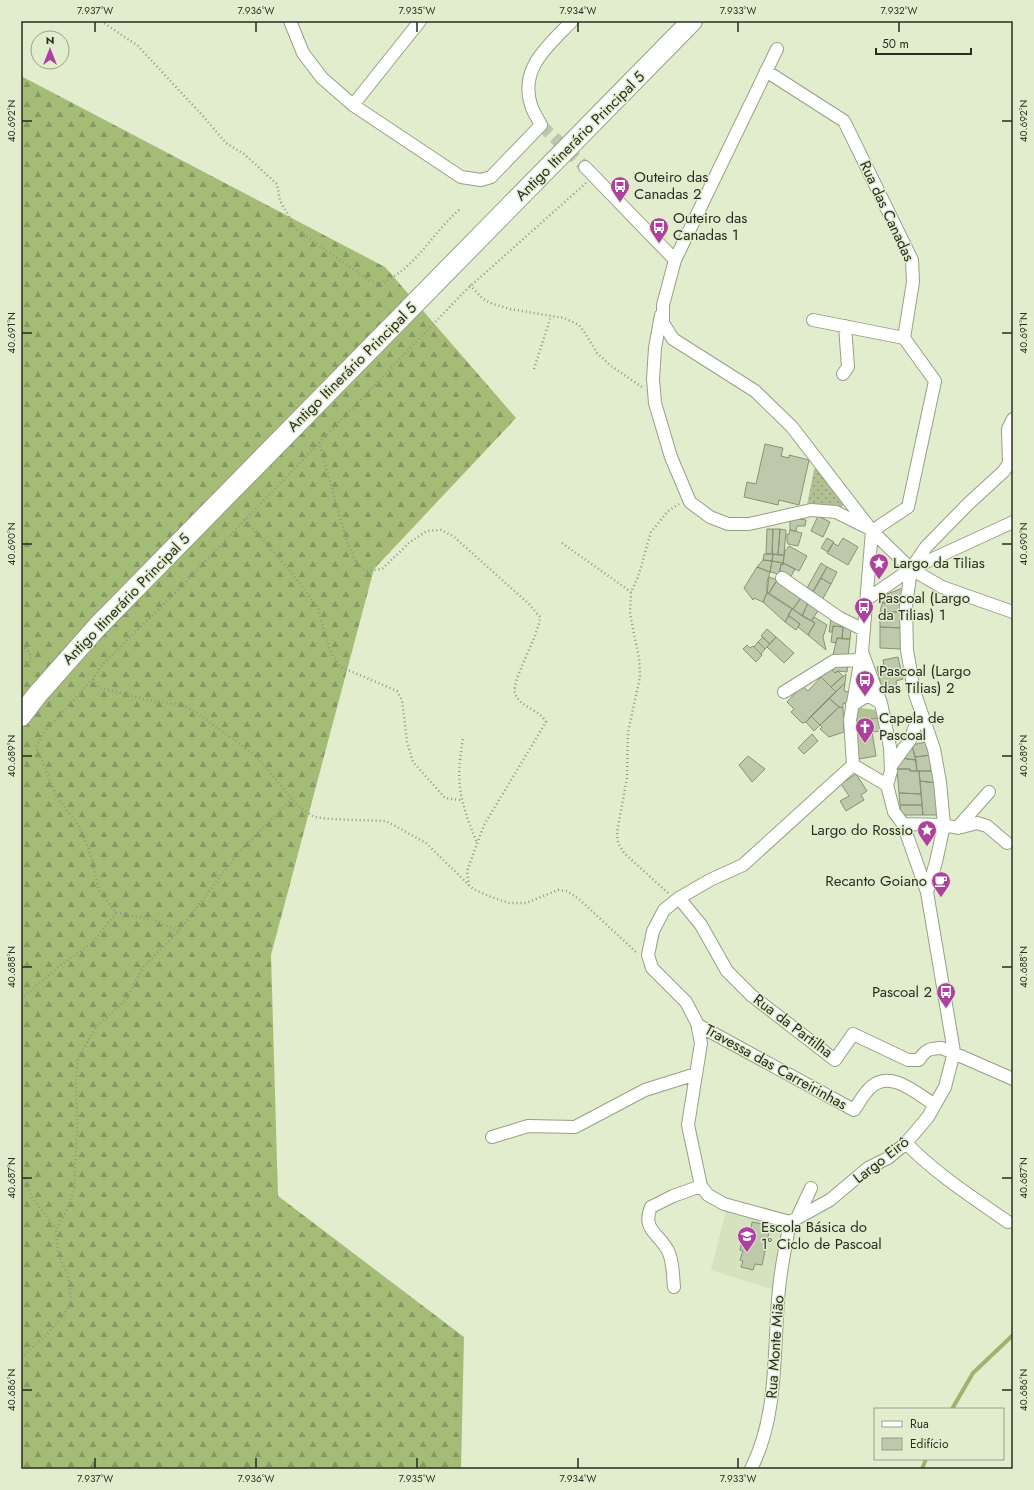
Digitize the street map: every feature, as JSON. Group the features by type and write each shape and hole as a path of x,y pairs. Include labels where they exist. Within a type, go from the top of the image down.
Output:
{"highway":[{"name":"Antigo Itinerário Principal 5","path":"21,716 37,695 98,626 694,22"}],"street":[{"path":"290,21 303,53 322,78 353,104 461,177 482,180 491,177 541,125 531,106 529,91 530,75 539,55 572,21"},
{"path":"353,104 420,21"},
{"path":"777,49 675,260 663,305 655,348 652,378 654,395 671,457 690,502 710,517 728,524 749,524 811,510 836,512 850,518 872,531"},
{"name":"Rua das Canadas","path":"766,71 844,121 912,260 913,282 904,338"},
{"path":"589,171 675,260"},
{"path":"663,305 663,323 674,339 755,391 792,427 872,531 911,569 942,587 1013,612"},
{"path":"813,320 904,338 936,381 908,507 872,531"},
{"path":"843,374 848,367 845,326"},
{"path":"927,892 936,862 944,825 940,782 934,749 914,691 907,650 906,606 911,569 926,547 968,504 1004,471 1009,463 1008,429 1013,419"},
{"path":"867,599 911,569 1013,522"},
{"path":"853,765 850,720 861,656 872,531"},
{"path":"782,578 838,617 864,630"},
{"path":"784,692 834,661 861,656"},
{"path":"861,656 881,703 890,747 891,766 887,785 894,812 903,824 927,892 954,1052 1013,1078"},
{"path":"852,705 865,696 871,697 881,703"},
{"path":"891,766 910,740 921,711"},
{"path":"793,1220 724,1204 708,1195 701,1186 688,1125 701,1043 698,1025 686,1002 652,968 648,955 653,931 664,910 679,898 710,880 743,865 853,765"},
{"path":"853,765 887,785"},
{"path":"958,828 989,792"},
{"path":"903,824 944,825 958,828 977,823 987,826 1007,843"},
{"name":"Rua da Partilha","path":"679,898 701,925 727,971 751,995 835,1060 853,1034 908,1060 919,1060 926,1050 932,1048 942,1048 954,1052"},
{"name":"Travessa das Carreirinhas","path":"698,1025 854,1110 871,1087 880,1082 892,1081 902,1083 935,1105"},
{"name":"Largo Eirô","path":"793,1220 830,1200 868,1168 888,1158 906,1143 928,1117 945,1087 954,1052"},
{"path":"492,1137 528,1126 575,1127 645,1090 696,1074"},
{"path":"906,1143 924,1162 939,1174 1008,1222"},
{"path":"674,1287 670,1253 648,1225 647,1216 651,1207 673,1196 701,1186"},
{"name":"Rua Monte Mião","path":"751,1469 762,1449 771,1406 779,1288 793,1220 811,1188"}],"path":[{"path":"101,21 138,46 226,143 244,154 277,184 280,201 297,230 370,282 380,284 404,269 447,220 460,209"},
{"path":"179,931 153,920 116,913 99,890 86,843 78,824 58,800 36,747 43,733 93,679 101,666 172,596 319,441 470,286 589,171"},
{"path":"470,286 483,299 493,304 510,309 564,318 578,325 597,353 610,366 654,395"},
{"path":"534,369 551,316"},
{"path":"319,441 347,542 357,564 366,571 382,569 410,542 427,531 441,530 453,536 529,604 540,617 540,628 515,682 514,692 520,701 543,715 546,722 484,826 467,871 469,886"},
{"path":"679,898 666,892 624,853 618,843 617,832 627,778 628,732 640,677 639,658 630,614 631,592 638,577 651,532 668,511 680,504 690,502"},
{"path":"245,519 291,572 318,608 331,653 341,667 397,691 402,700 407,742 413,762 445,798 461,800"},
{"path":"562,543 631,592"},
{"path":"21,646 29,650 31,655 31,661 21,664"},
{"path":"93,679 98,687 147,700 181,705 194,711 256,756 296,805 314,817 386,821 426,843 469,886 491,897 509,903 526,903 558,890 567,892 584,904 652,968"},
{"path":"463,739 459,764 461,800 477,844"},
{"path":"56,1229 66,1212 74,1191 78,1058 96,1027 126,1000 143,967 179,931 238,853 292,799"},
{"path":"21,999 92,943 116,913"},
{"path":"21,1167 32,1196 56,1229 58,1254 68,1275 71,1301 64,1315 48,1333 21,1358"}],"shaded area":[{"path":"816,468 842,499 844,504 841,507 807,505 814,470"},
{"path":"861,708 875,710 878,718 853,722 857,709"},
{"name":"Escola Básica do 1º Ciclo de Pascoal","path":"726,1211 777,1224 781,1235 774,1290 711,1270"}],"green space":[{"path":"21,76 385,267 516,418 374,569 271,955 278,1196 464,1337 461,1469 21,1469"}],"building":[{"path":"765,444 783,448 781,456 789,458 789,455 809,460 799,505 779,500 778,505 744,497 747,482 756,484"},
{"path":"818,516 830,522 823,537 811,531"},
{"path":"790,518 806,520 805,526 797,526 796,531 790,530"},
{"path":"767,529 773,529 772,554 766,554"},
{"path":"773,529 780,529 778,555 772,554"},
{"path":"780,529 786,530 784,555 778,555"},
{"path":"790,530 802,533 798,546 788,544 787,534 789,534"},
{"path":"827,538 834,542 828,552 821,548"},
{"path":"843,538 858,547 848,565 827,553 833,543 838,546"},
{"path":"789,546 807,556 799,571 783,563 785,551"},
{"path":"764,554 773,554 772,561 763,560"},
{"path":"773,554 784,555 783,563 772,561"},
{"path":"763,560 772,561 770,572 757,567"},
{"path":"772,561 783,563 783,565 781,564 779,574 770,572"},
{"path":"783,563 795,569 789,580 779,574 781,564 783,565"},
{"path":"821,563 827,567 813,591 807,588"},
{"path":"757,567 770,572 767,582 767,593 763,602 754,598 753,600 744,588"},
{"path":"827,567 837,572 831,584 821,578"},
{"path":"769,577 777,580 769,593 767,593"},
{"path":"821,578 831,584 821,602 811,596"},
{"path":"778,579 803,595 793,609 769,593"},
{"path":"903,588 902,603 882,603 887,594"},
{"path":"767,593 792,609 785,622 763,602"},
{"path":"803,595 809,601 802,616 793,609"},
{"path":"809,601 820,608 811,621 802,616"},
{"path":"882,603 902,603 902,612 880,612"},
{"path":"792,609 815,623 808,635 798,627 800,624 788,615"},
{"path":"880,612 902,612 902,628 880,627"},
{"path":"789,616 800,624 796,630 785,622"},
{"path":"814,617 827,625 823,637 826,650 808,635 815,623 811,621"},
{"path":"831,619 851,628 850,639 842,639 843,627 833,626 832,632 829,632"},
{"path":"833,626 843,627 842,639 837,638 836,643 831,642"},
{"path":"880,627 902,628 901,649 880,648"},
{"path":"767,629 776,637 770,644 761,636"},
{"path":"763,637 770,644 765,649 758,642"},
{"path":"776,637 794,653 784,663 767,647"},
{"path":"837,638 850,639 848,657 833,655"},
{"path":"758,642 765,649 761,654 754,647"},
{"path":"747,645 750,648 753,646 762,655 756,662 743,649"},
{"path":"898,657 903,679 896,681 897,687 882,690 877,667 884,665 883,660"},
{"path":"848,662 847,672 838,671 835,673 828,666"},
{"path":"828,666 835,673 838,671 843,676 831,687 818,674"},
{"path":"846,674 845,683 836,692 831,687"},
{"path":"821,677 836,692 806,722 802,723 791,712 794,709 787,702 802,686 808,691"},
{"path":"845,683 844,691 849,692 848,704 843,703 843,708 839,707 829,698"},
{"path":"829,698 839,707 820,725 811,716"},
{"path":"839,707 843,708 844,732 829,737 820,729 822,727 820,725"},
{"path":"811,716 820,725 814,731 806,722"},
{"name":"Capela de Pascoal","path":"878,718 881,731 872,732 876,756 859,759 853,722"},
{"path":"812,734 818,741 804,754 798,748"},
{"path":"926,742 931,755 915,757 912,745"},
{"path":"911,743 916,760 900,758"},
{"path":"931,755 934,771 917,771 915,757"},
{"path":"748,756 765,769 752,782 739,765"},
{"path":"900,758 916,760 917,771 910,771 910,769 897,769"},
{"path":"897,769 919,771 921,794 899,793"},
{"path":"919,771 936,771 937,783 920,781"},
{"path":"856,774 867,791 861,795 864,800 846,811 840,801 849,796 841,784"},
{"path":"920,781 937,783 939,815 923,815"},
{"path":"899,793 921,794 922,805 900,805"},
{"path":"900,805 922,805 923,815 901,815"},
{"path":"752,1222 763,1224 762,1231 769,1232 762,1265 755,1264 753,1270 741,1267 743,1261 740,1260 743,1251 740,1250 743,1236 746,1237 748,1228 751,1229"}],"waterway":[{"path":"953,1408 973,1373 1013,1335"},
{"path":"922,1469 926,1460"}],"tunnel":[{"path":"541,125 585,167"}],"place":[{"name":"Outeiro das Canadas 2","path":"620,203"},
{"name":"Outeiro das Canadas 1","path":"659,244"},
{"name":"Largo da Tilias","path":"879,580"},
{"name":"Pascoal (Largo da Tilias) 1","path":"864,624"},
{"name":"Pascoal (Largo das Tilias) 2","path":"865,697"},
{"name":"Capela de Pascoal","path":"865,744"},
{"name":"Largo do Rossio","path":"927,847"},
{"name":"Recanto Goiano","path":"941,898"},
{"name":"Pascoal 2","path":"946,1009"},
{"name":"Escola Básica do 1º Ciclo de Pascoal","path":"747,1253"}]}
